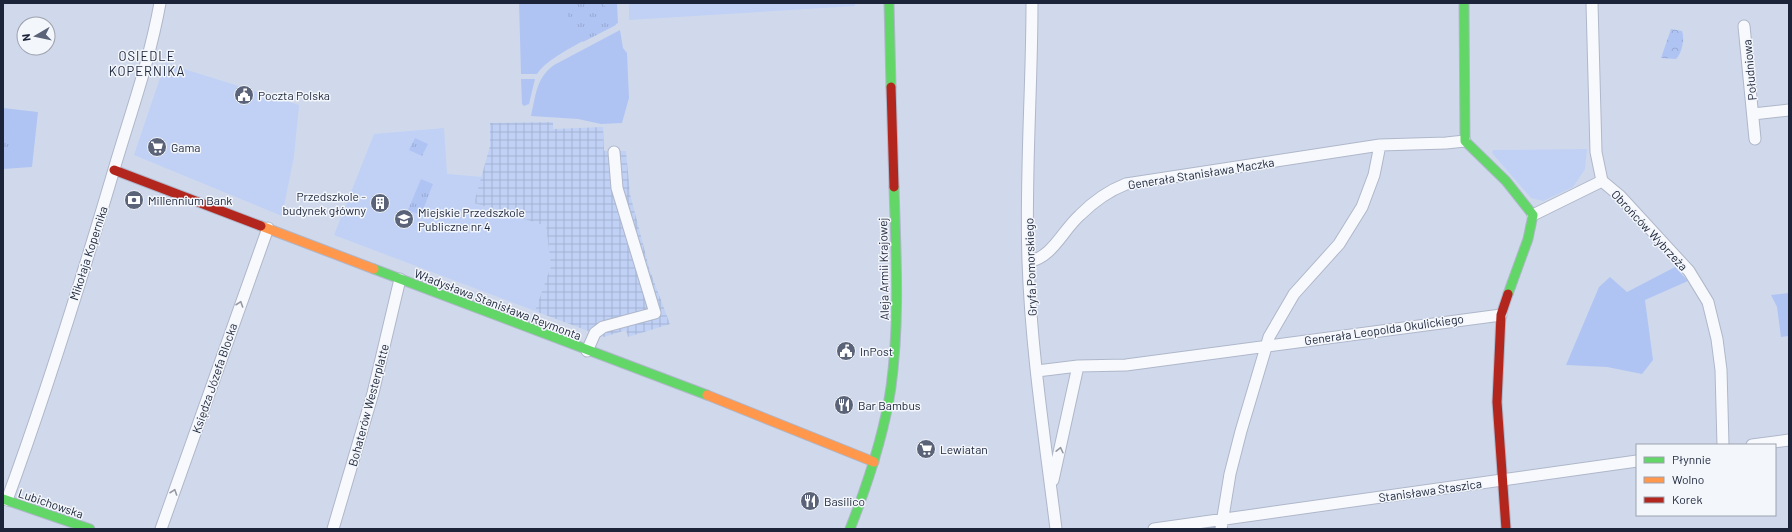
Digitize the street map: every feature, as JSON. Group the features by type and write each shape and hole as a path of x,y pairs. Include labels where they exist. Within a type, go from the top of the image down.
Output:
{"street":[{"name":"Mikołaja Kopernika","path":"5,500 50,373 114,170 147,61 160,3"},
{"name":"Aleja Armii Krajowej","path":"850,529 867,485 882,432 891,387 896,341 896,241 890,3"},
{"name":"Gryfa Pomorskiego","path":"1032,3 1028,123 1028,262 1037,371 1056,529"},
{"path":"1464,3 1465,141 1506,181 1533,215 1528,239 1501,314 1497,402 1506,529"},
{"name":"Obrońców Wybrzeża","path":"1592,3 1596,152 1602,180 1620,196 1690,271 1708,302 1718,339 1721,370 1723,444"},
{"name":"Południowa","path":"1744,26 1755,139"},
{"name":"Południowa","path":"1753,114 1789,110"},
{"name":"Generała Stanisława Maczka","path":"1028,262 1035,260 1050,250 1079,216 1111,190 1126,184 1380,145 1465,141"},
{"path":"1222,524 1230,474 1267,344 1277,321 1294,294 1339,244 1362,207 1374,175 1380,145"},
{"path":"587,351 596,333 603,327 655,313 616,188 614,152"},
{"name":"Władysława Stanisława Reymonta","path":"114,170 587,351 772,420 807,436 874,462"},
{"name":"Obrońców Wybrzeża","path":"1533,215 1602,180"},
{"name":"Księdza Józefa Blocka","path":"161,529 268,228"},
{"name":"Bohaterów Westerplatte","path":"334,529 373,393 400,279"},
{"name":"Generała Leopolda Okulickiego","path":"1037,371 1078,366 1126,365 1267,344 1501,314"},
{"path":"1051,488 1078,366"},
{"path":"1759,444 1789,440"},
{"name":"Stanisława Staszica","path":"1154,529 1222,524 1503,480 1636,461"},
{"name":"Lubichowska","path":"5,500 90,529"}],"shaded area":[{"path":"629,3 855,3 855,6 629,20"},
{"path":"165,63 299,105 294,156 282,216 134,155"},
{"path":"553,122 553,129 603,127 604,151 626,151 630,194 650,271 670,324 628,337 626,330 604,337 535,311 551,266 546,226 474,203 490,146 490,123"},
{"name":"Miejskie Przedszkole Publiczne nr 4","path":"444,128 447,174 483,177 474,203 546,226 551,266 535,311 334,235 374,134"},
{"path":"1587,149 1585,169 1573,187 1543,201 1531,198 1492,153 1493,150"}],"green space":[{"path":"519,3 617,3 618,23 562,53 543,67 537,74 521,74"},
{"path":"566,3 603,3 616,25 583,42 562,6"},
{"path":"1671,29 1682,31 1683,42 1681,50 1676,59 1661,58"},
{"path":"620,30 623,48 627,53 629,98 622,123 601,124 578,119 531,116 540,81 548,70 554,65"},
{"path":"521,79 535,79 529,104 524,106 522,104"},
{"path":"3,108 38,112 32,167 3,169"},
{"path":"3,126 11,131 14,143 12,151 3,160"},
{"path":"415,138 428,144 422,156 409,150"},
{"path":"421,179 433,184 421,215 408,210"},
{"path":"1675,267 1688,281 1645,300 1653,360 1642,374 1607,367 1566,365 1599,287 1610,277 1627,292"},
{"path":"1789,293 1789,336 1781,337 1777,307 1771,295"}],"traffic: fast":[{"path":"889,3 891,87"},
{"path":"1464,3 1465,141 1506,181 1533,215 1528,239 1508,294"},
{"path":"850,529 875,459 891,387 896,337 894,187"},
{"path":"374,269 707,395"},
{"path":"3,499 90,529"}],"traffic: slow":[{"path":"261,226 374,269"},
{"path":"707,395 874,462"}],"traffic: jam":[{"path":"891,87 894,187"},
{"path":"114,170 261,226"},
{"path":"1506,529 1497,402 1501,315 1508,294"}],"place":[{"name":"Poczta Polska","path":"244,95"},
{"name":"Gama","path":"157,147"},
{"name":"Millennium Bank","path":"134,200"},
{"name":"Przedszkole - budynek główny","path":"380,203"},
{"name":"Miejskie Przedszkole Publiczne nr 4","path":"404,219"},
{"name":"InPost","path":"846,351"},
{"name":"Bar Bambus","path":"844,405"},
{"name":"Lewiatan","path":"926,449"},
{"name":"Basilico","path":"810,501"}],"district":[{"name":"OSIEDLE KOPERNIKA","path":"147,64"}]}
